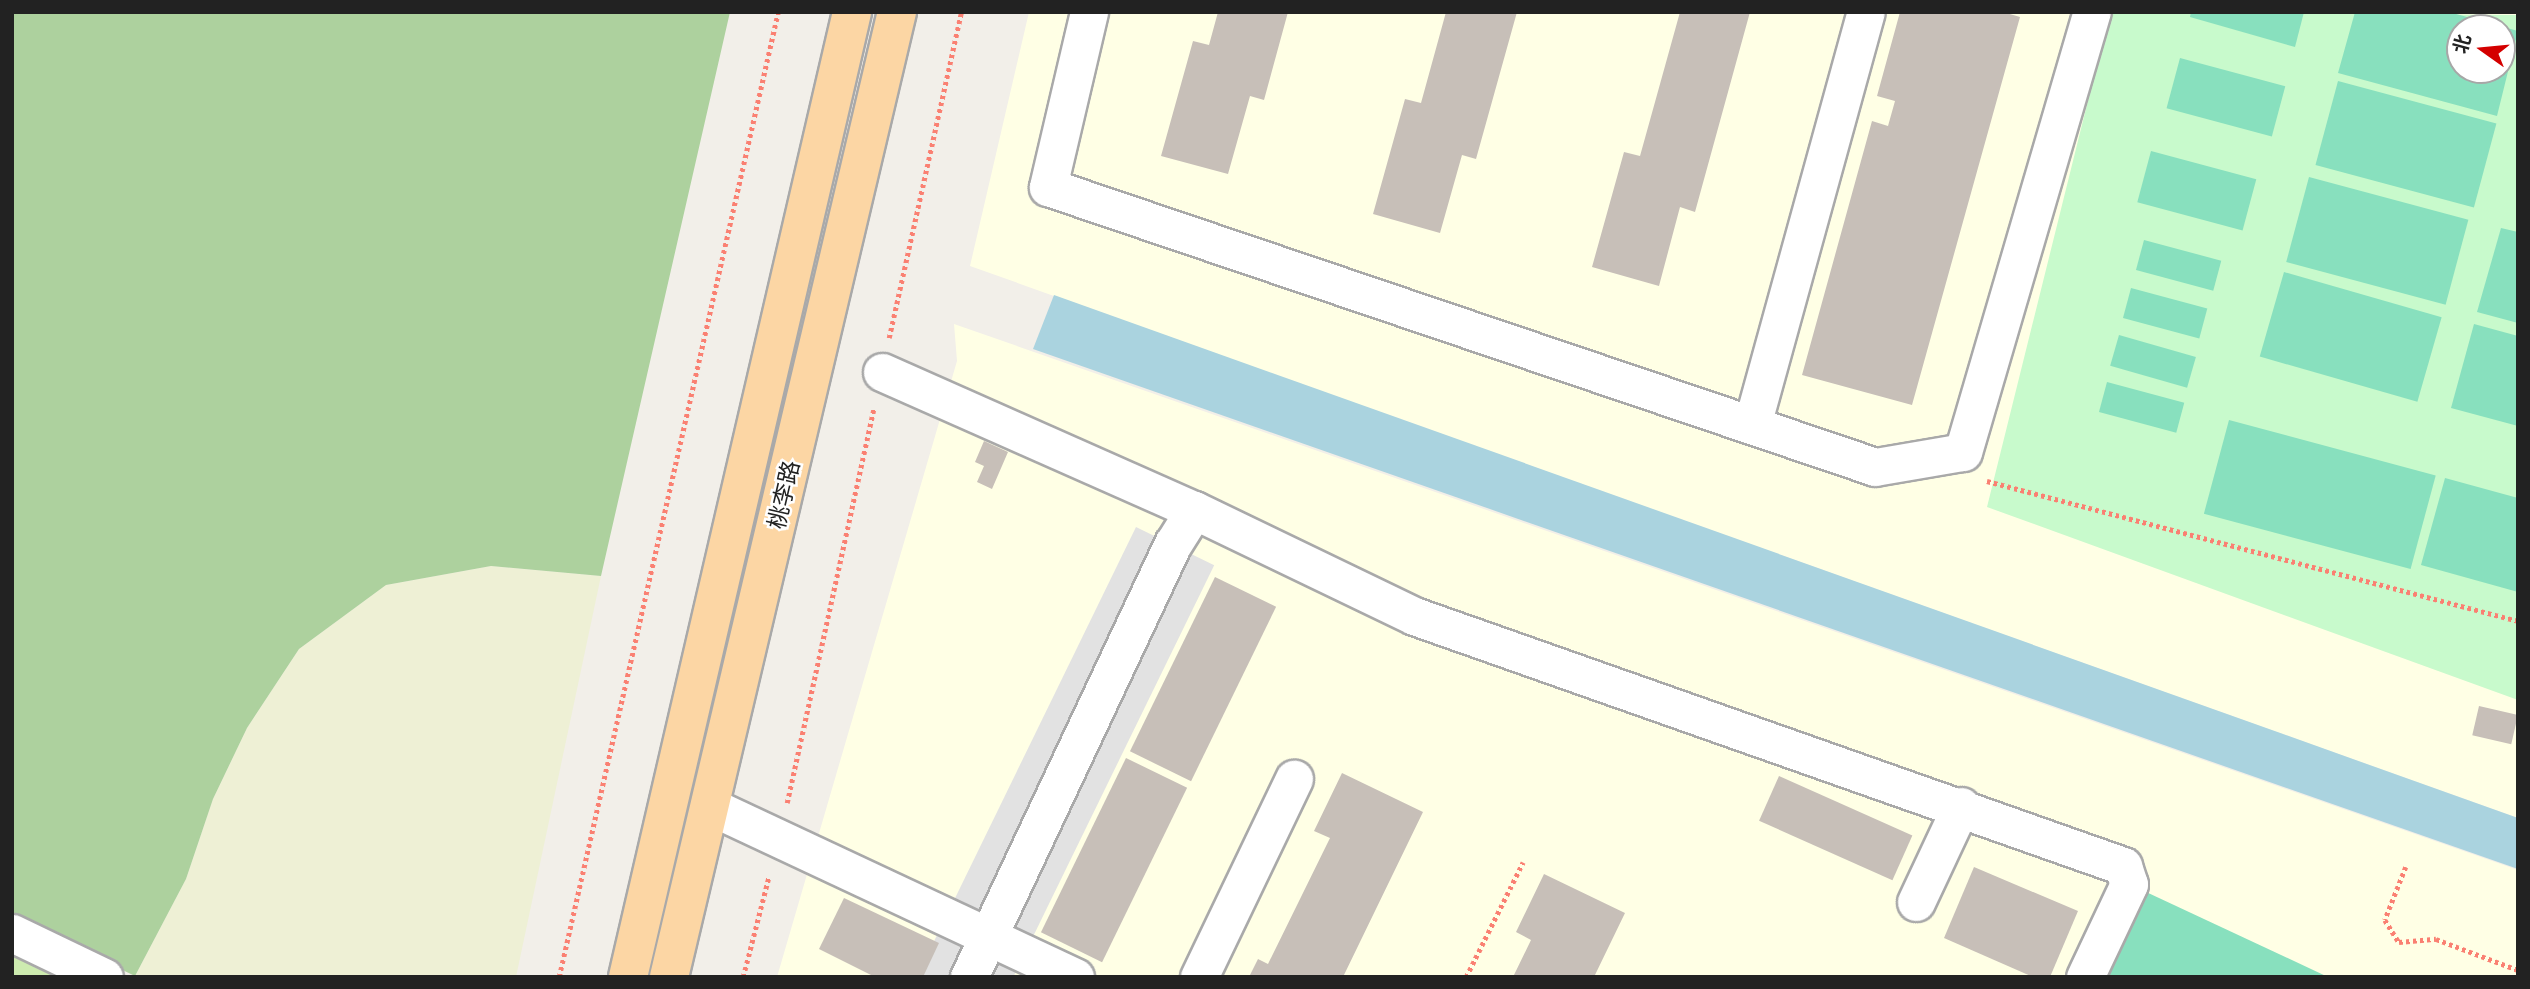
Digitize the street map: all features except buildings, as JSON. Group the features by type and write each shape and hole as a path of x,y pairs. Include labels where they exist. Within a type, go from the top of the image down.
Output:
{"main road":[{"name":"桃李路","path":"628,977 852,12"},
{"name":"桃李路","path":"669,977 712,807 897,12"}],"lane":[{"path":"1088,12 1048,187 1875,467 1964,452 2092,12"},
{"path":"1752,425 1866,12"},
{"path":"882,372 1194,510 1413,616 1961,806 2123,866 2129,884 2085,977"},
{"path":"969,977 1173,544 1194,510"},
{"path":"1199,977 1294,779"},
{"path":"1916,902 1961,806"},
{"path":"712,807 1075,977"},
{"path":"12,933 104,977"}],"path":[{"path":"559,977 778,12"},
{"path":"743,977 779,839 961,12"},
{"path":"1978,479 2518,621"},
{"path":"1466,977 1523,862"},
{"path":"2406,867 2385,920 2399,942 2436,939 2518,970"}],"shaded area":[{"path":"1029,12 2518,12 2518,818 970,266"},
{"path":"954,324 2518,870 2518,977 777,977 957,361"},
{"path":"1136,527 1214,565 1013,977 917,976"},
{"path":"491,566 601,576 516,977 135,976 186,879 213,799 247,728 299,649 386,585"}],"green space":[{"path":"12,12 730,12 601,576 491,566 386,585 299,649 247,728 213,799 186,879 135,976 12,917"},
{"path":"2110,12 2446,14 2446,84 2516,84 2518,15 2518,700 1987,507"},
{"path":"2191,12 2304,12 2295,47 2190,17"},
{"path":"2355,12 2456,14 2446,14 2446,84 2505,84 2497,116 2338,73"},
{"path":"2180,58 2285,86 2272,136 2167,108"},
{"path":"2338,81 2496,123 2474,207 2315,165"},
{"path":"2151,151 2256,179 2243,230 2137,202"},
{"path":"2309,177 2468,220 2446,305 2286,262"},
{"path":"2501,228 2518,232 2518,323 2477,312"},
{"path":"2144,240 2221,261 2213,291 2136,270"},
{"path":"2284,272 2442,317 2417,402 2260,357"},
{"path":"2131,288 2207,308 2199,338 2123,318"},
{"path":"2474,324 2518,336 2518,426 2451,408"},
{"path":"2119,335 2196,357 2187,388 2110,366"},
{"path":"2107,382 2184,403 2176,433 2099,412"},
{"path":"2229,420 2436,475 2411,569 2204,514"},
{"path":"2445,478 2518,498 2518,592 2421,565"},
{"path":"2129,884 2328,977 2086,977"},
{"path":"12,955 59,977 12,977"}],"water":[{"path":"1054,295 2518,818 2518,869 1033,349"}]}
